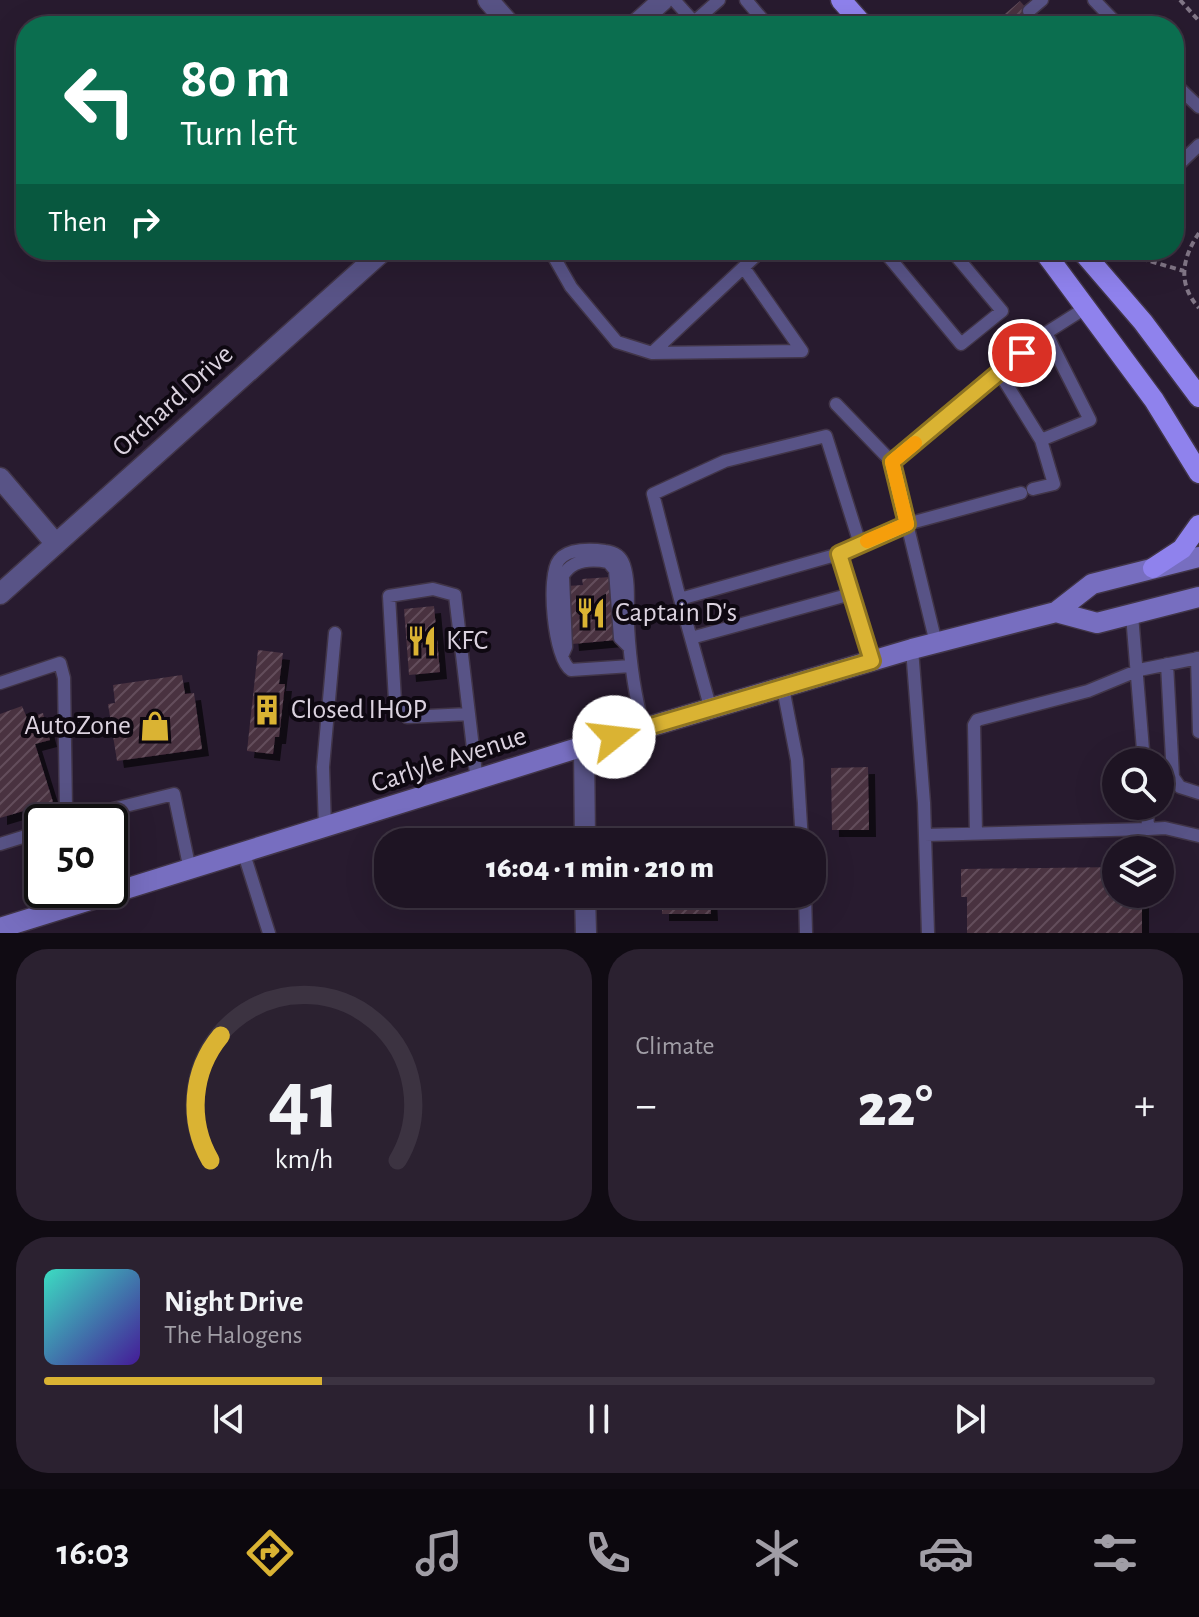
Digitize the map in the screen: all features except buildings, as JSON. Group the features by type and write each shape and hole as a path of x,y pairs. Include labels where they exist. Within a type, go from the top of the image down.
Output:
{"main road":[{"path":"841,0 855,16"},
{"path":"1051,260 1087,307 1195,466 1199,486"},
{"path":"1090,260 1143,322 1199,397"},
{"path":"1153,568 1182,549 1199,525"},
{"name":"Carlyle Avenue","path":"128,884 244,854 584,746 912,649 1056,612 1092,584 1199,557"},
{"name":"Carlyle Avenue","path":"1056,612 1097,623 1199,597"},
{"name":"Carlyle Avenue","path":"0,928 25,921 49,908"},
{"path":"7,933 25,921"}],"street":[{"path":"488,0 502,16"},
{"path":"645,16 663,0"},
{"name":"Orchard Drive","path":"0,594 373,260"},
{"path":"0,478 56,544"},
{"path":"584,746 585,828"},
{"path":"585,908 586,933"}],"lane":[{"path":"674,0 689,16"},
{"path":"701,16 719,0"},
{"path":"746,0 760,16"},
{"path":"1029,11 1042,0"},
{"path":"1094,0 1109,16"},
{"path":"1184,93 1199,107"},
{"path":"1184,159 1199,145"},
{"path":"556,260 571,287 617,342 652,353 802,351 744,268"},
{"path":"652,353 752,260"},
{"path":"891,260 961,344 1002,311 959,260"},
{"path":"892,462 1046,333 1087,307"},
{"path":"1041,440 1090,420 1046,333"},
{"path":"680,599 839,554 907,524 1054,484 1041,440 999,372"},
{"path":"836,404 892,462 936,643"},
{"path":"711,710 653,494 725,461 826,436 860,544"},
{"path":"631,666 571,670 557,647 554,572 557,561 576,551 612,552 623,564 633,689 644,729"},
{"path":"839,554 872,661"},
{"path":"469,714 407,717 395,701 389,596 433,589 455,595 469,714 477,782"},
{"path":"691,638 851,594"},
{"path":"1132,615 1143,748"},
{"path":"325,828 323,767 335,633"},
{"path":"912,649 925,835 928,933"},
{"path":"976,834 974,725 977,720 1088,691 1139,670 1198,658 1199,732"},
{"path":"0,683 60,663 64,678 66,804"},
{"path":"1167,664 1173,777 1180,787 1199,793"},
{"path":"783,688 797,760 801,828"},
{"path":"128,805 174,794 190,870"},
{"path":"1148,820 1148,829"},
{"path":"925,835 1148,829 1199,835"},
{"path":"0,844 24,837"},
{"path":"244,854 269,933"},
{"path":"805,908 806,933"}],"path":[{"path":"1180,0 1199,21"},
{"path":"1199,233 1185,256 1183,281 1199,308"},
{"path":"1146,260 1184,271"}],"slow traffic":[{"path":"867,541 907,524 892,462 915,443"}],"place":[{"name":"Captain D's","path":"591,613"},
{"name":"KFC","path":"422,641"},
{"name":"Closed IHOP","path":"267,710"},
{"name":"AutoZone","path":"155,726"}],"route":[{"path":"614,737 872,661 839,554 907,524 892,462 1022,353"}]}
